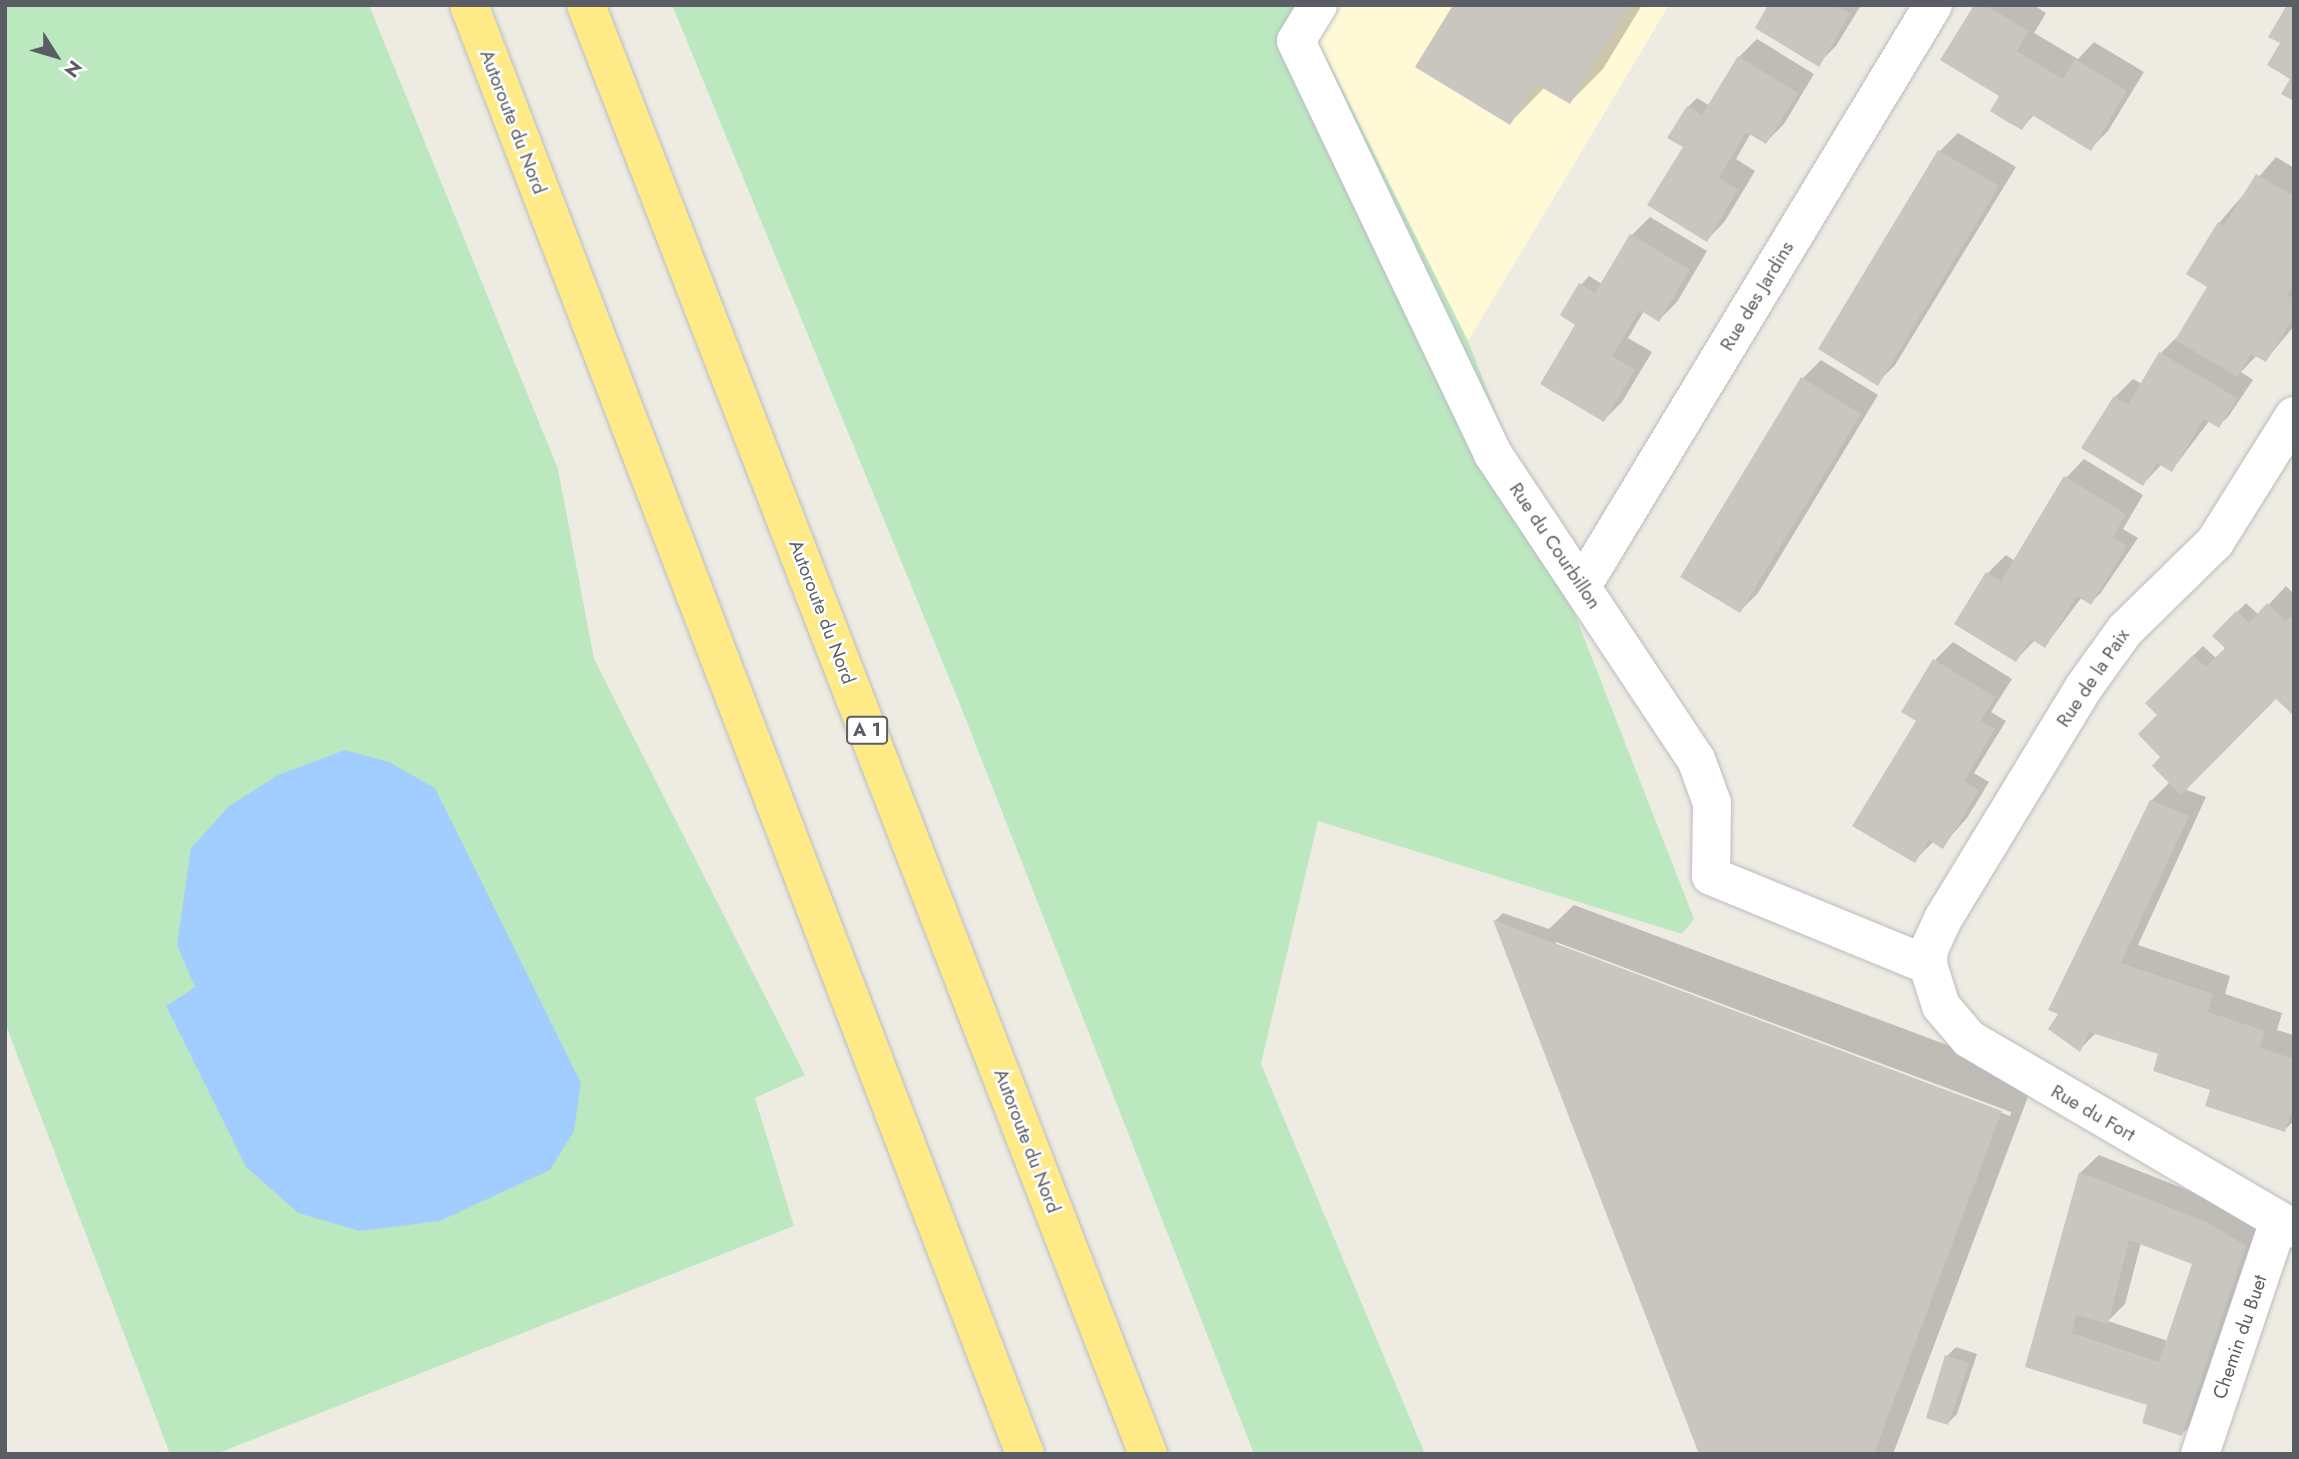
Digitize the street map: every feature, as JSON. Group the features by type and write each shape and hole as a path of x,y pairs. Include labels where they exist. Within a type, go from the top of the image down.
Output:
{"highway":[{"name":"Autoroute du Nord","path":"469,5 1025,1454"},
{"name":"Autoroute du Nord","path":"586,5 1148,1454"}],"street":[{"name":"Rue du Courbillon","path":"1318,5 1296,41 1493,454 1696,759 1712,803 1711,876 1928,965"},
{"name":"Rue des Jardins","path":"1582,586 1933,5"},
{"name":"Rue de la Paix","path":"1928,965 1929,950 1943,919 2084,687 2125,630 2215,541 2294,416"},
{"name":"Rue du Fort","path":"1928,965 1941,1006 1969,1039 2286,1225"},
{"name":"Chemin du Buet","path":"2200,1454 2286,1225"}],"shaded area":[{"path":"1300,5 1669,5 1468,341"}],"green space":[{"path":"5,5 369,5 558,469 594,659 805,1075 755,1098 794,1226 216,1454 170,1454 5,1023"},
{"path":"672,5 1300,5 1468,341 1694,919 1682,934 1318,821 1261,1064 1425,1454 1254,1454 959,702"}],"water":[{"path":"345,750 389,762 435,788 581,1083 574,1131 550,1170 440,1221 360,1231 298,1213 246,1167 166,1006 195,987 177,945 191,848 229,806 278,775"}],"building":[{"path":"1453,5 1630,5 1570,104 1536,84 1510,125 1415,67"},
{"path":"1768,5 1835,5 1850,14 1819,67 1755,28"},
{"path":"1974,5 1985,5 2029,31 2017,51 2063,79 2075,59 2127,91 2091,151 2032,115 2022,130 2006,121 1990,111 1999,96 1940,60"},
{"path":"2287,5 2294,5 2294,101 2281,94 2290,79 2267,65 2280,43 2268,37"},
{"path":"1738,56 1798,93 1766,144 1746,132 1719,178 1738,190 1707,242 1647,205 1683,147 1667,138 1687,106 1702,115"},
{"path":"1938,150 1999,186 1878,386 1818,349"},
{"path":"2256,174 2294,196 2294,284 2287,295 2294,299 2294,317 2266,362 2251,354 2238,377 2175,340 2207,287 2186,274 2218,222 2224,226"},
{"path":"1630,234 1690,270 1659,322 1640,310 1612,356 1635,370 1604,422 1540,384 1575,325 1560,315 1579,283 1595,293"},
{"path":"2159,352 2237,398 2219,428 2204,419 2172,472 2157,463 2143,486 2081,448 2114,396 2128,405"},
{"path":"1801,377 1861,414 1740,613 1680,577"},
{"path":"2064,476 2126,514 2113,537 2127,546 2091,605 2077,596 2045,648 2031,639 2016,662 1954,624 1986,572 2001,581"},
{"path":"2267,603 2285,621 2294,616 2294,716 2276,699 2181,795 2152,766 2160,757 2138,734 2157,715 2145,703 2193,655 2206,667 2225,648 2212,636 2236,611 2249,623"},
{"path":"1933,659 1995,697 1981,721 1995,729 1964,781 1979,790 1943,849 1929,840 1915,863 1852,826 1916,721 1901,712"},
{"path":"2150,800 2189,816 2121,963 2213,994 2208,1012 2265,1031 2260,1048 2294,1059 2294,1116 2290,1115 2285,1132 2205,1106 2210,1090 2153,1071 2158,1054 2089,1032 2080,1052 2048,1029 2058,1014 2048,1010"},
{"path":"1493,920 2002,1111 1874,1454 1699,1454"},
{"path":"2079,1172 2207,1222 2246,1246 2182,1436 2142,1423 2147,1405 2025,1367","holes":["2129,1240 2192,1264 2159,1362 2072,1333 2076,1315 2108,1324"]},
{"path":"1945,1355 1969,1363 1948,1425 1926,1418"}]}
